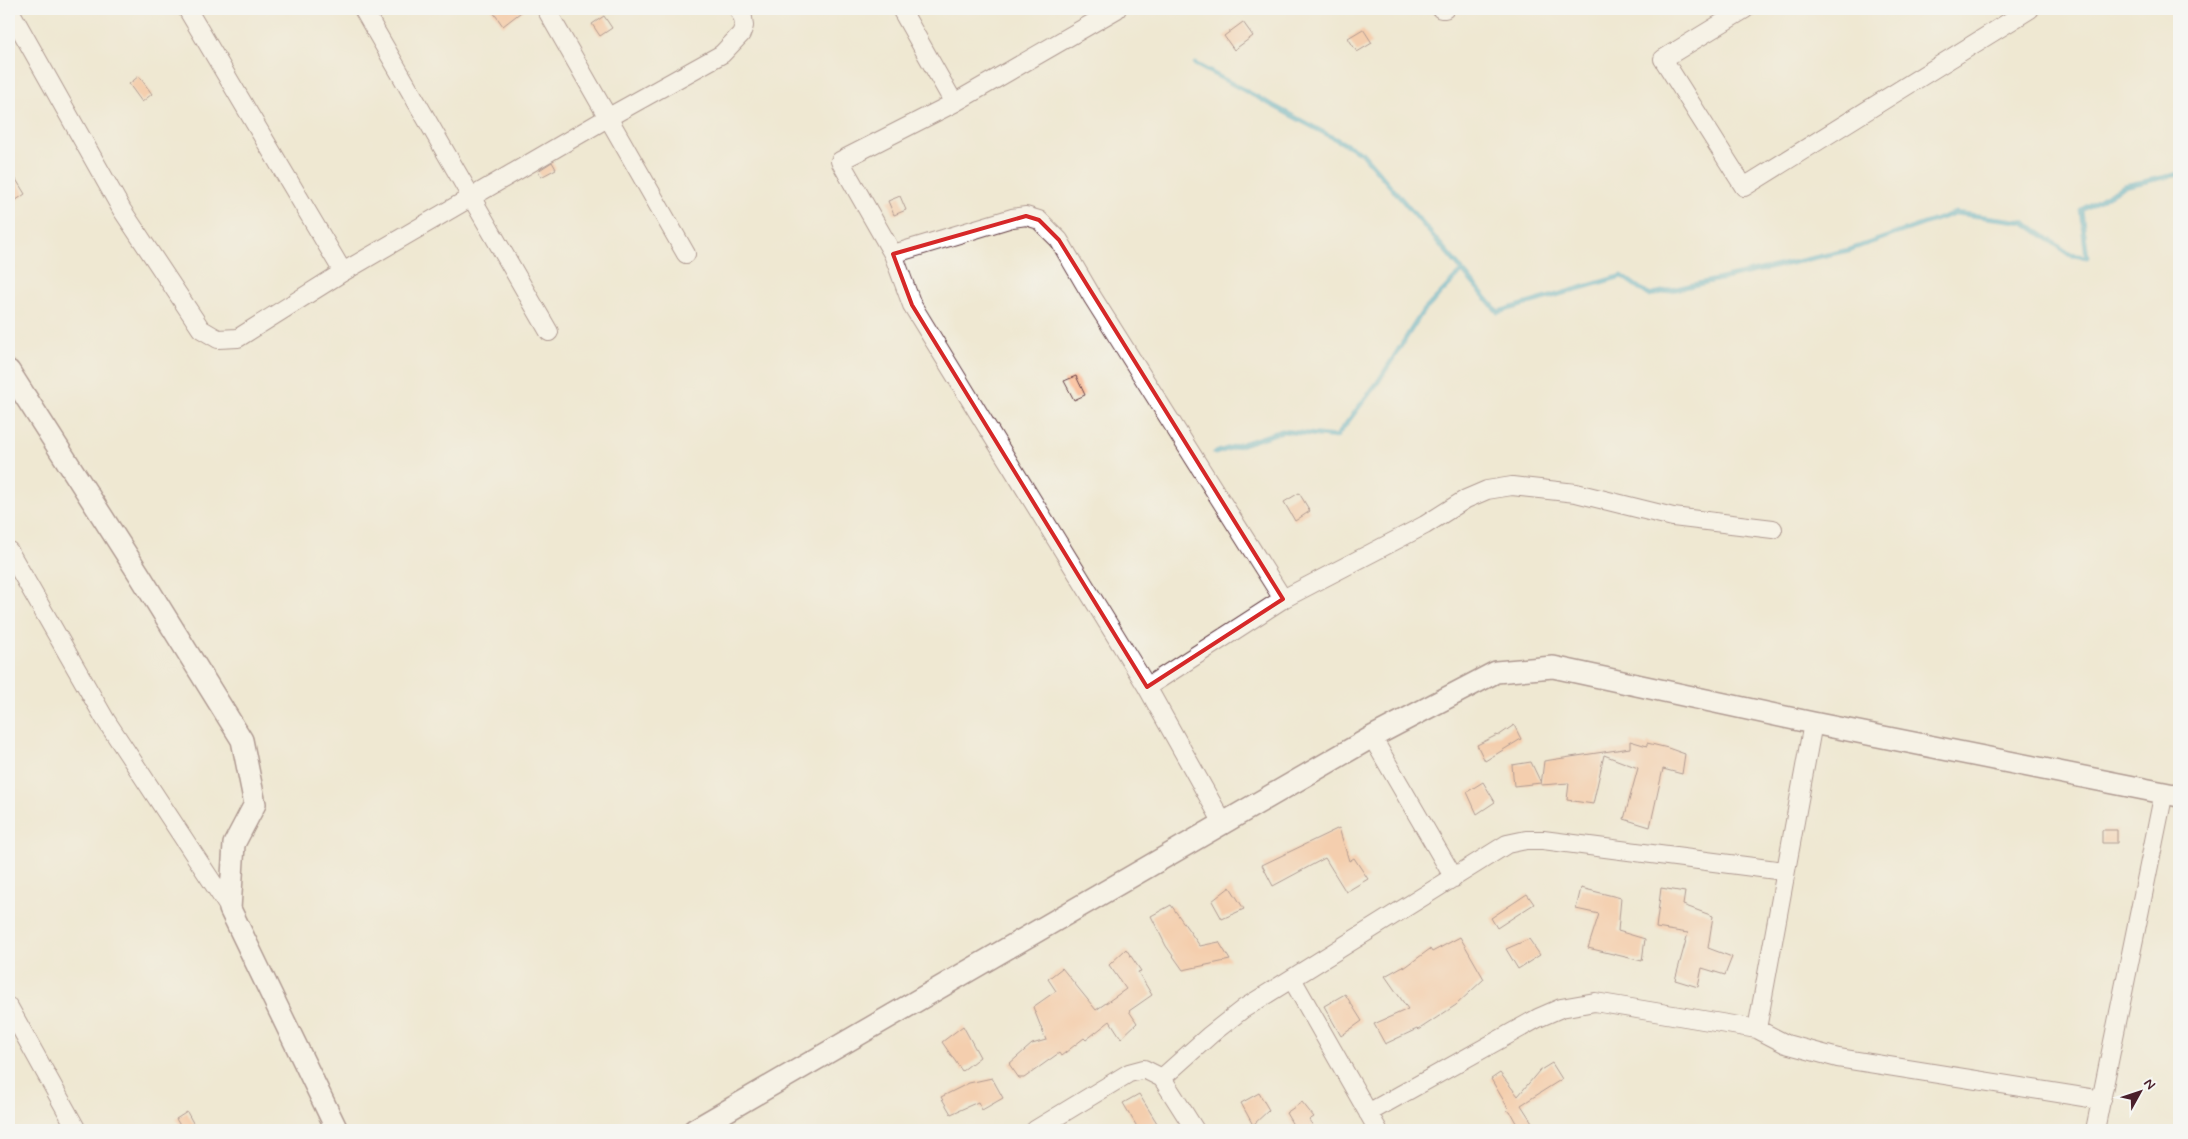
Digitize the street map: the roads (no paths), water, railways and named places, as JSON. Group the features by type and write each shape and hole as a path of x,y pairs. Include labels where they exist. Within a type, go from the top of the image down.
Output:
{"street":[{"path":"9,9 122,210 201,329 218,339 238,338 343,272 609,117 722,54 741,34 744,26 743,18 738,9"},
{"path":"187,9 343,272"},
{"path":"363,9 549,332"},
{"path":"546,9 686,254"},
{"path":"901,9 954,103"},
{"path":"1117,9 954,103 840,161 892,254 912,305 1147,687 1223,823"},
{"path":"1745,9 1663,59 1744,186 2030,9"},
{"path":"892,254 1012,218 1026,216 1039,220 1059,240 1093,298 1283,599"},
{"path":"9,371 139,574 242,740 255,804 234,844 230,909"},
{"path":"1147,687 1283,599 1424,525 1466,499 1487,490 1512,486 1576,494 1673,517 1773,529"},
{"path":"9,551 105,719 230,909 337,1130"},
{"path":"694,1130 1372,737 1496,672 1553,667 1813,723 2172,794 2095,1130"},
{"path":"1757,1030 1784,871 1813,723"},
{"path":"1372,737 1454,878"},
{"path":"1162,1078 1242,1009 1507,844 1526,840 1784,871"},
{"path":"1292,979 1378,1130"},
{"path":"1368,1113 1538,1018 1561,1008 1595,1002 1757,1030 1786,1044 1838,1058 2102,1100"},
{"path":"9,1007 77,1130"},
{"path":"1035,1130 1129,1073 1144,1069 1162,1078 1195,1130"}],"waterway":[{"path":"1195,64 1362,153 1498,312 1622,276 1649,295 1849,250 1955,213 2024,222 2071,255 2087,257 2081,210 2124,186 2179,174"},
{"path":"1215,453 1282,431 1336,437 1378,382 1421,314 1462,271"}]}
